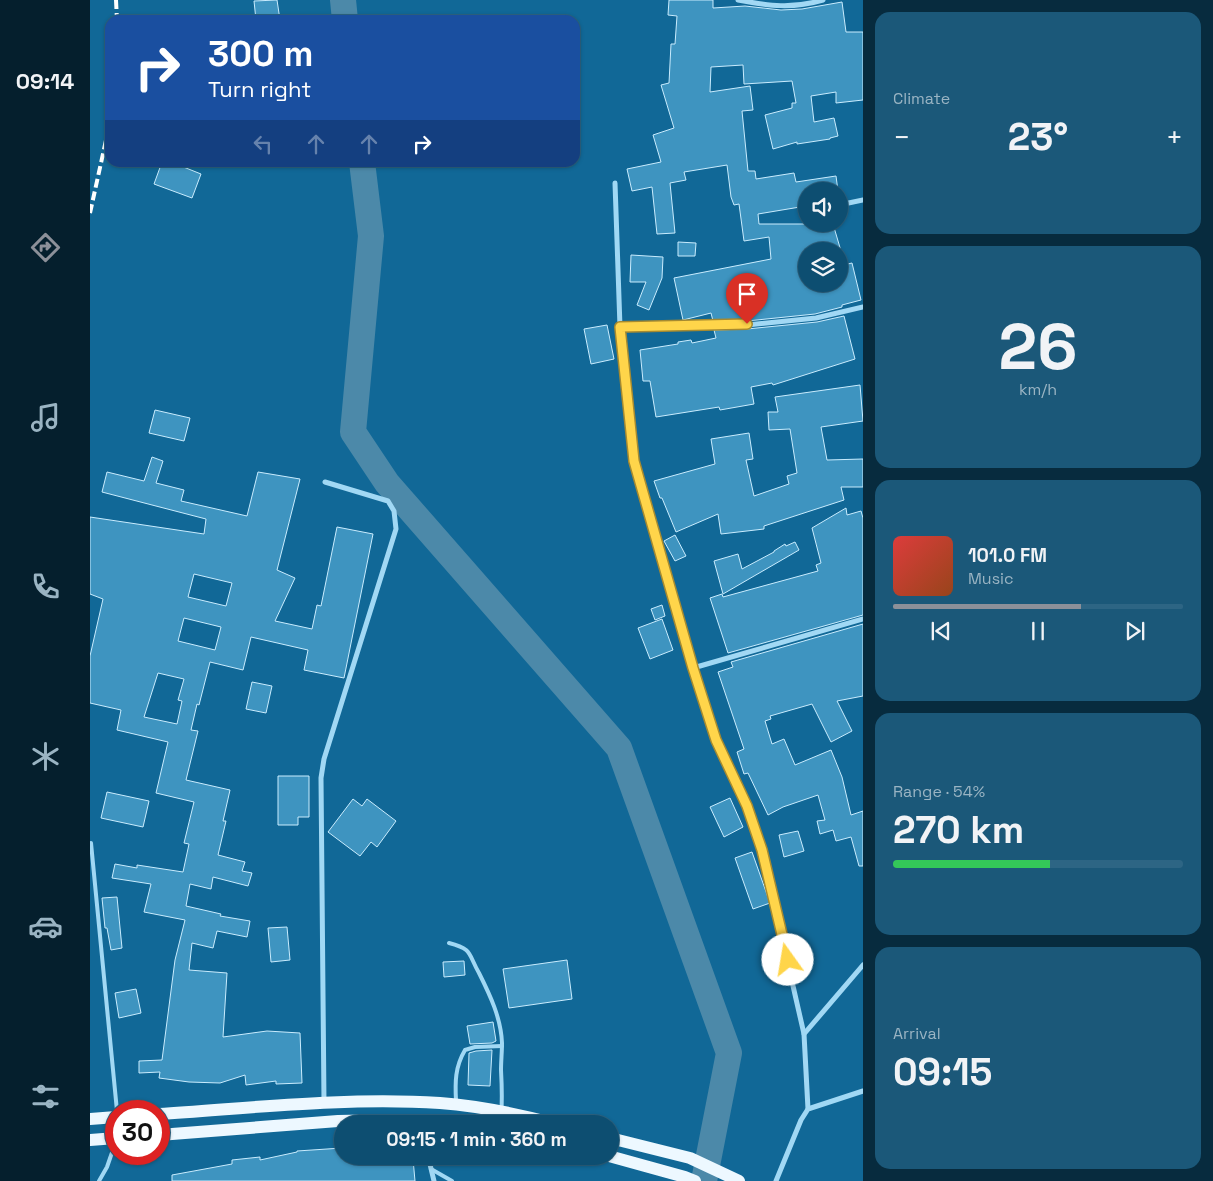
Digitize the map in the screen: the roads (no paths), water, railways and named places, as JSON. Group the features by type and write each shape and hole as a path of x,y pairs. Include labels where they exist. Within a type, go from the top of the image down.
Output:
{"main road":[{"path":"170,1113 324,1103 399,1102 456,1105 491,1115"},
{"path":"90,1119 105,1117"},
{"path":"170,1134 334,1121"},
{"path":"90,1140 105,1139"},
{"path":"619,1140 690,1158 738,1181"},
{"path":"619,1159 690,1179"}],"street":[{"path":"738,0 781,7 823,0"},
{"path":"616,183 620,327 634,461 693,668 716,740 747,806 762,850 804,1034 808,1109 801,1120 776,1181"},
{"path":"848,203 863,200"},
{"path":"620,327 747,324 816,318 863,307"},
{"path":"324,1103 321,778 324,759 396,529 394,511 388,501 325,482"},
{"path":"693,668 863,619"},
{"path":"804,1034 863,965"},
{"path":"808,1109 863,1091"},
{"path":"430,1165 434,1181"}],"lane":[{"path":"91,843 116,1100"},
{"path":"449,943 462,946 469,951 477,971 490,993 499,1021 502,1046 501,1115"},
{"path":"456,1105 455,1078 459,1061 465,1050 502,1046"},
{"path":"99,1181 108,1165"},
{"path":"431,1168 452,1181"}],"waterway":[{"path":"343,0 344,15"},
{"path":"363,167 371,236 353,432 387,483 619,748 729,1053 704,1181"}],"railway":[{"path":"116,0 117,15"},
{"path":"90,213 105,145"}]}
